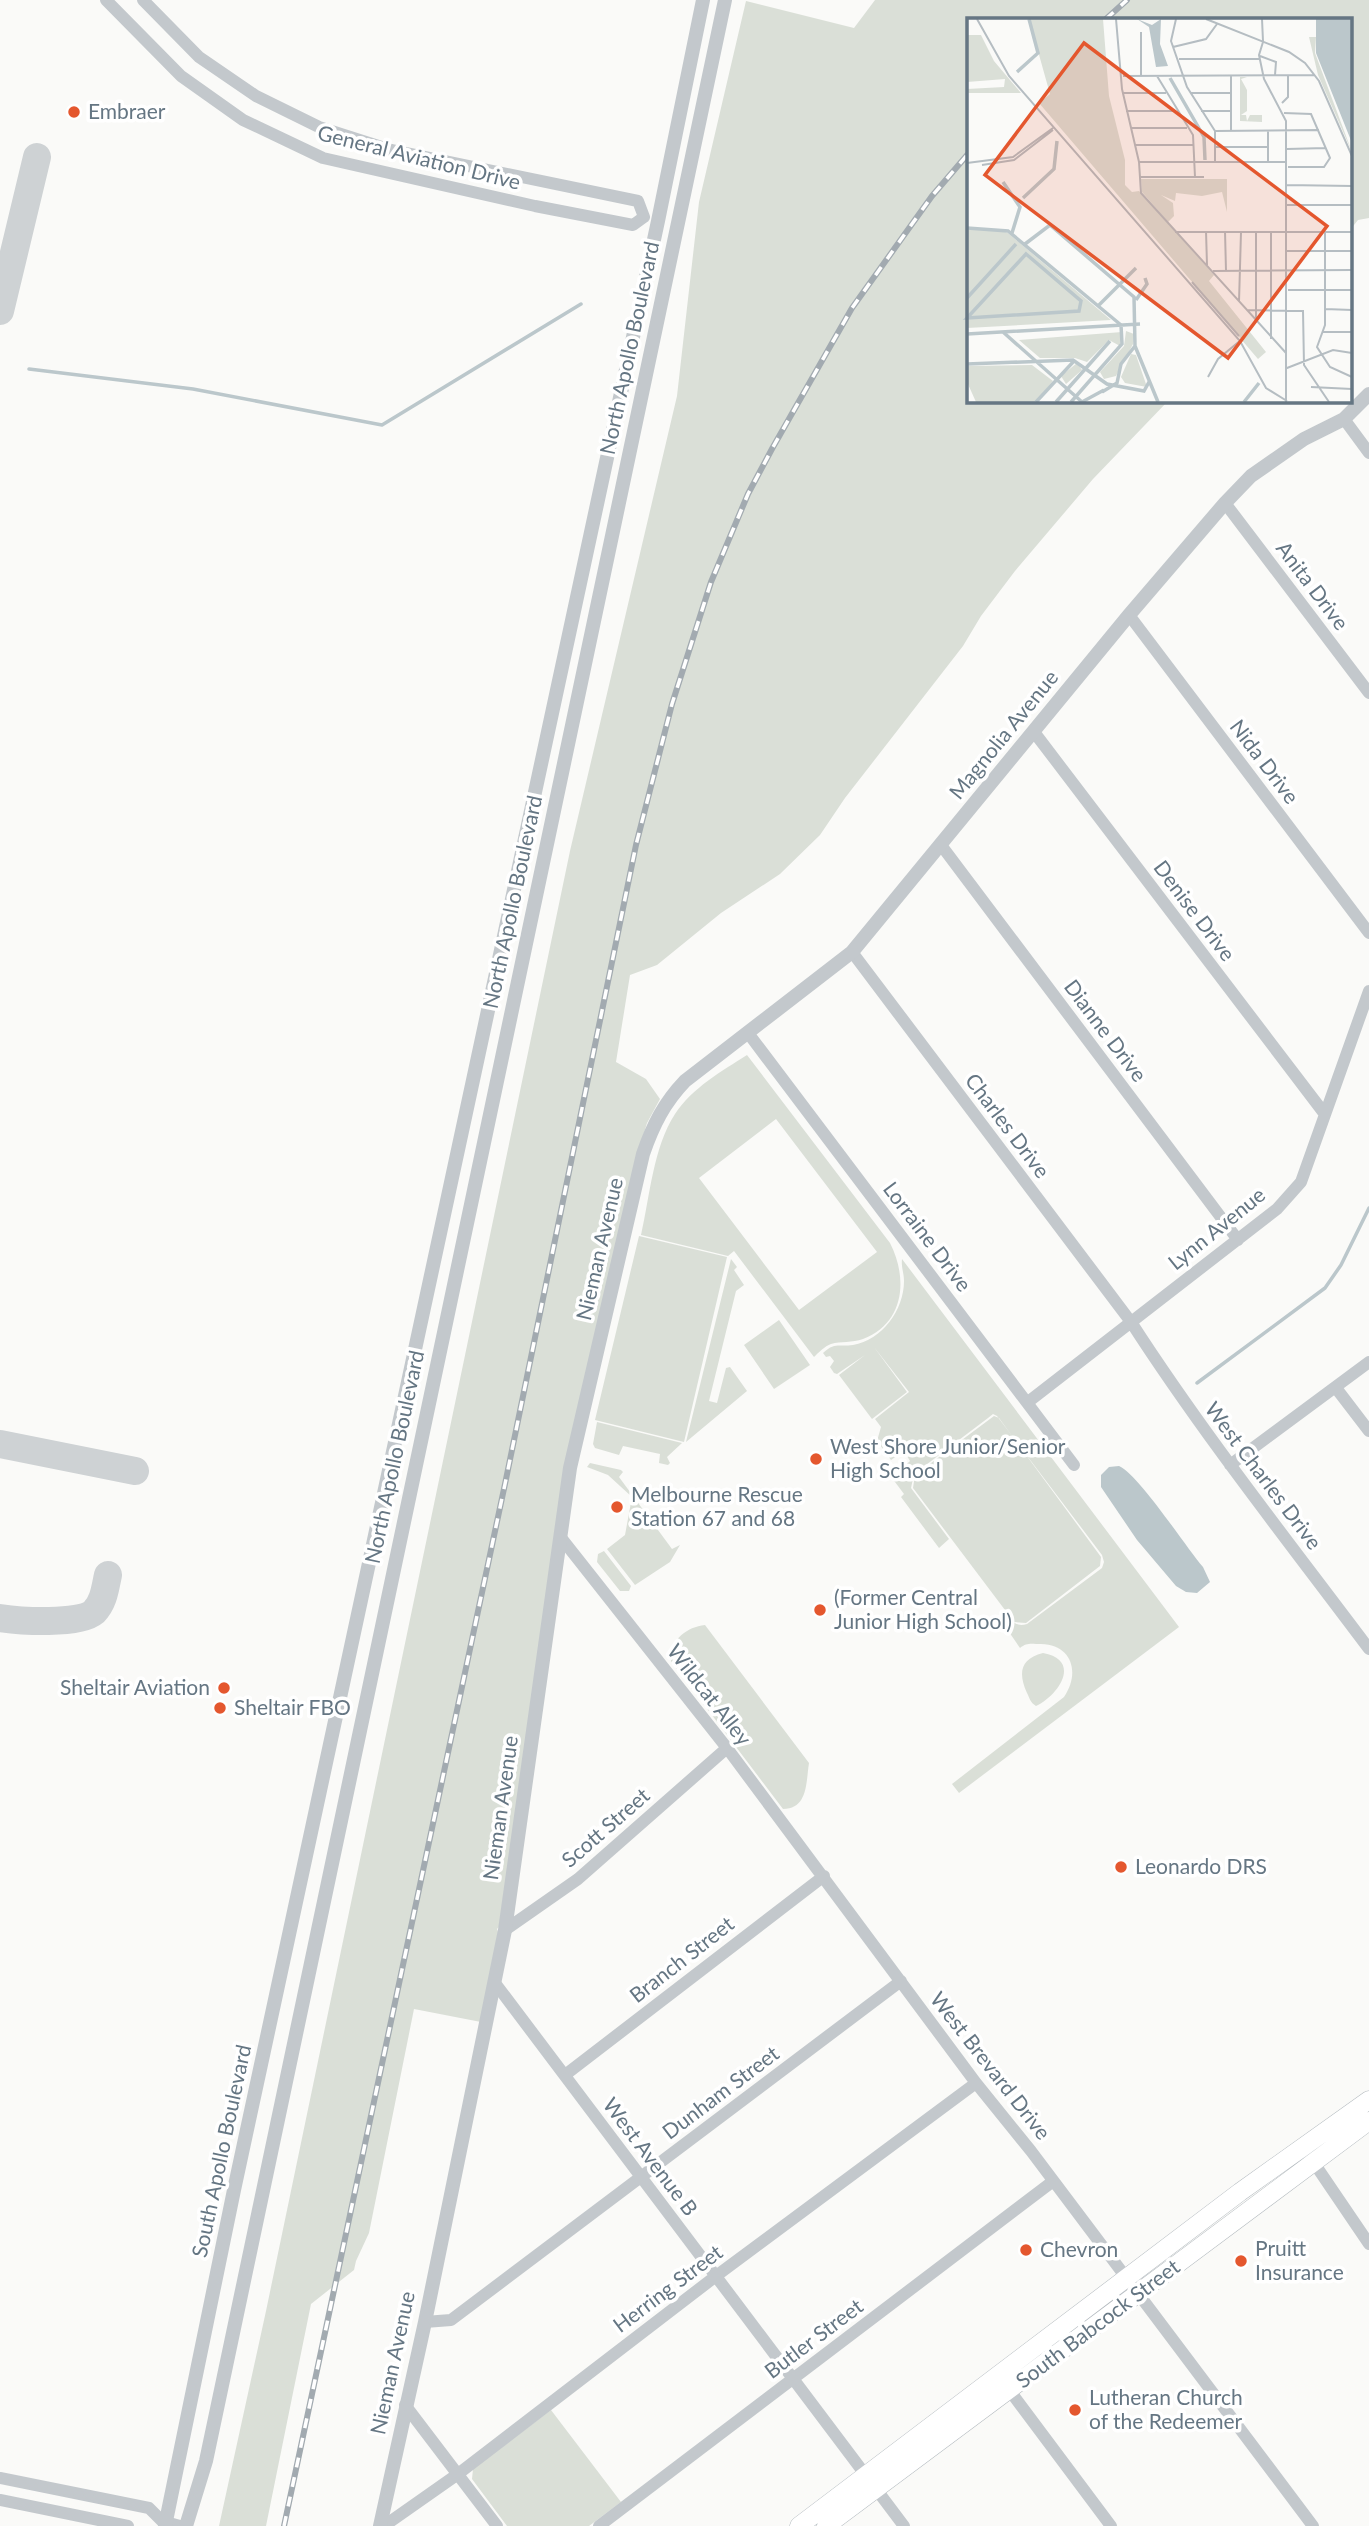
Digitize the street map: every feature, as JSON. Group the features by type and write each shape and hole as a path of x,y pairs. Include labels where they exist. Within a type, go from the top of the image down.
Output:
{"main road":[{"path":"1308,2155 1369,2099"},
{"name":"South Babcock Street","path":"799,2526 1010,2390 1240,2192 1369,2121"},
{"name":"South Babcock Street","path":"826,2526 871,2482 994,2379 1131,2286 1308,2155"}],"street":[{"name":"General Aviation Drive","path":"106,0 181,76 243,120 323,158 633,225 651,219 676,226"},
{"name":"General Aviation Drive","path":"143,0 199,57 256,96 319,127 391,150 638,201 651,219"},
{"name":"North Apollo Boulevard","path":"323,1785 651,219 703,0"},
{"name":"North Apollo Boulevard","path":"186,2526 206,2462 725,0"},
{"path":"508,200 513,175"},
{"name":"Magnolia Avenue","path":"668,1099 685,1081 852,953 1129,615 1225,503 1251,476 1304,439 1344,419 1369,394"},
{"path":"1344,419 1369,453"},
{"name":"Anita Drive","path":"1225,503 1369,693"},
{"name":"Nida Drive","path":"1129,615 1369,933"},
{"name":"Denise Drive","path":"1034,732 1324,1113"},
{"name":"Dianne Drive","path":"941,845 1238,1240"},
{"name":"Charles Drive","path":"852,953 1131,1322"},
{"name":"Lynn Avenue","path":"1028,1402 1277,1209 1301,1182 1369,991"},
{"name":"Lorraine Drive","path":"748,1033 1074,1465"},
{"name":"Nieman Avenue","path":"382,2526 505,1930 570,1468 643,1154 653,1124 668,1099"},
{"name":"West Charles Drive","path":"1131,1322 1230,1465 1369,1649"},
{"path":"1230,1465 1369,1362"},
{"path":"1336,1388 1369,1432"},
{"name":"Wildcat Alley","path":"562,1539 824,1876"},
{"name":"Scott Street","path":"505,1930 578,1879 727,1748"},
{"name":"South Apollo Boulevard","path":"165,2524 234,2190 323,1785"},
{"name":"West Brevard Drive","path":"824,1876 976,2083 1031,2151 1313,2526"},
{"name":"Branch Street","path":"565,2075 824,1876"},
{"name":"Dunham Street","path":"425,2322 451,2319 901,1981"},
{"name":"West Avenue B","path":"495,1983 904,2526"},
{"name":"Herring Street","path":"382,2526 458,2474 716,2276 976,2083"},
{"path":"1308,2155 1369,2244"},
{"name":"Butler Street","path":"599,2526 1052,2182"},
{"path":"994,2379 1010,2390 1111,2526"},
{"path":"405,2405 497,2526"},
{"path":"0,2478 149,2508 165,2524"},
{"path":"0,2500 128,2526"}],"shaded area":[{"path":"875,0 1369,0 1369,218 1358,220 1352,228 1352,18 967,18 967,402 1167,402 1093,479 1015,571 981,616 963,646 845,798 820,835 780,874 721,913 657,965 630,975 616,1062 646,1079 660,1099 647,1123 638,1153 565,1467 499,1927 481,2022 414,2009 369,2233 354,2270 311,2304 266,2526 219,2526 570,851 677,396 699,202 746,1 854,28"},
{"path":"747,1055 890,1243 896,1257 899,1298 895,1311 887,1322 877,1332 863,1339 831,1344 814,1357 734,1251 728,1256 641,1235 657,1157 675,1114 690,1096 708,1081","holes":["776,1119 877,1252 799,1310 699,1178"]},
{"path":"639,1236 727,1257 684,1442 595,1420"},
{"path":"731,1259 737,1267 734,1270 744,1285 736,1291 709,1401 717,1403 726,1368 730,1367 747,1391 686,1442"},
{"path":"902,1259 1179,1627 959,1793 952,1784 1064,1697 1072,1679 1072,1670 1067,1655 1060,1649 1041,1644 1020,1648 1000,1619 1008,1614 913,1488 915,1475 994,1416 998,1418 997,1416 993,1414 914,1474 911,1488 949,1539 939,1548 901,1497 904,1494 892,1478 910,1461 904,1451 891,1460 877,1441 881,1427 875,1419 909,1392 874,1347 907,1392 872,1419 839,1375 865,1355 837,1374 830,1367 834,1361 823,1353 834,1346 864,1342 882,1330 896,1313 900,1303 904,1281","holes":["1016,1441 1102,1555 1102,1568 1027,1624 1014,1622 1026,1623 1100,1566 1101,1557"]},
{"path":"779,1320 810,1365 774,1389 744,1345"},
{"path":"597,1422 682,1443 667,1457 670,1463 668,1465 659,1463 660,1454 623,1446 619,1455 595,1448 593,1444"},
{"path":"590,1463 621,1470 623,1472 619,1477 672,1549 680,1545 670,1562 635,1585 607,1549 625,1535 632,1497 608,1475 587,1467"},
{"path":"1119,1466 1150,1496 1203,1567 1210,1582 1197,1593 1186,1592 1176,1586 1137,1540 1101,1487 1101,1475 1109,1467"},
{"path":"604,1551 631,1586 629,1591 620,1591 597,1562 598,1554"},
{"path":"705,1625 809,1763 804,1793 791,1808 783,1809 671,1661 673,1647 680,1636"},
{"path":"1043,1653 1062,1663 1063,1678 1052,1694 1036,1706 1027,1693 1022,1673 1025,1663"},
{"path":"551,2410 621,2502 589,2526 507,2526 472,2479 473,2469"}],"waterway":[{"path":"29,369 193,389 382,425 581,304"},
{"path":"1197,1383 1325,1288 1341,1265 1369,1208"}],"taxiway":[{"path":"0,311 37,157"},
{"path":"0,1444 135,1471"},
{"path":"0,1618 49,1621 86,1616 94,1612 100,1604 108,1575"}],"railway":[{"path":"1107,18 1127,0"},
{"path":"284,2526 505,1484 636,845 672,704 711,582 748,494 773,447 852,308 932,196 967,155"}],"place":[{"name":"Embraer","path":"74,112"},
{"name":"West Shore Junior/Senior High School","path":"816,1459"},
{"name":"Melbourne Rescue Station 67 and 68","path":"617,1507"},
{"name":"(Former Central Junior High School)","path":"820,1610"},
{"name":"Sheltair Aviation","path":"224,1688"},
{"name":"Sheltair FBO","path":"220,1708"},
{"name":"Leonardo DRS","path":"1121,1867"},
{"name":"Chevron","path":"1026,2250"},
{"name":"Pruitt Insurance","path":"1241,2261"},
{"name":"Lutheran Church of the Redeemer","path":"1075,2410"}]}
